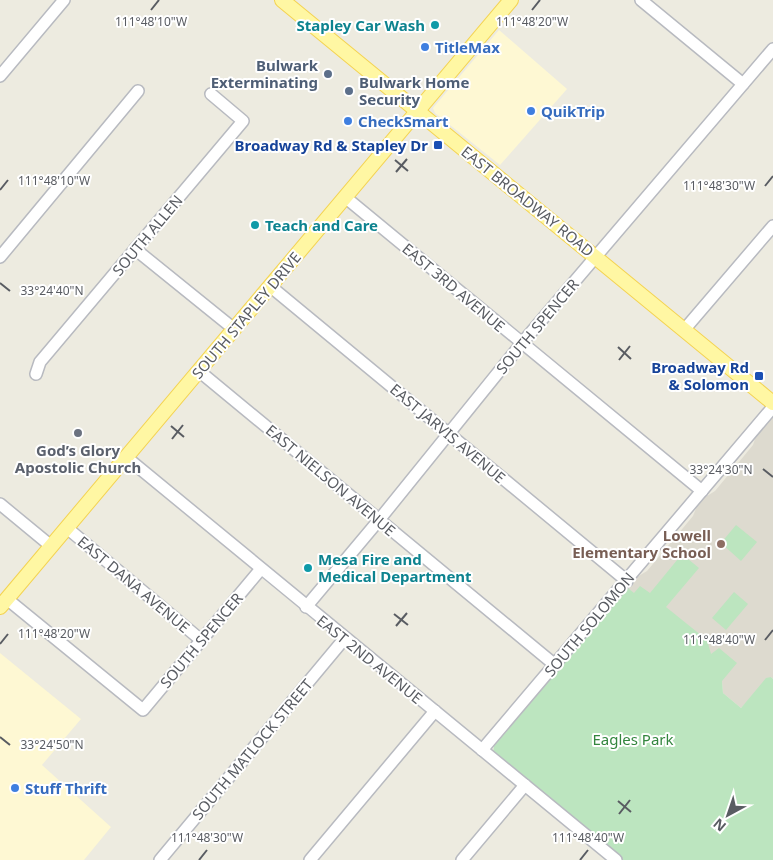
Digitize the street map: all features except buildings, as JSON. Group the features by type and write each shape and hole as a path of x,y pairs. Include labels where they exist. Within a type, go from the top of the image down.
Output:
{"main road":[{"name":"EAST BROADWAY ROAD","path":"282,0 596,257 773,405"},
{"name":"SOUTH STAPLEY DRIVE","path":"3,603 511,0"}],"street":[{"path":"1,74 64,0"},
{"path":"641,0 743,84"},
{"name":"SOUTH SPENCER","path":"306,607 380,520 448,433 522,344 773,49"},
{"path":"0,257 138,91"},
{"name":"SOUTH ALLEN","path":"36,374 40,362 243,121 211,94"},
{"name":"EAST 3RD AVENUE","path":"345,197 702,491"},
{"path":"684,330 773,226"},
{"path":"135,249 234,329"},
{"name":"EAST JARVIS AVENUE","path":"270,286 627,581"},
{"name":"EAST NIELSON AVENUE","path":"199,371 555,665"},
{"name":"SOUTH SOLOMON","path":"482,750 627,581 773,405"},
{"name":"EAST 2ND AVENUE","path":"126,457 260,570 616,860"},
{"path":"0,504 51,546"},
{"name":"EAST DANA AVENUE","path":"67,528 201,640"},
{"name":"SOUTH SPENCER","path":"3,603 143,710 260,570"},
{"name":"SOUTH MATLOCK STREET","path":"160,860 345,638"},
{"path":"310,860 435,711"},
{"path":"462,860 525,785"}],"shaded area":[{"path":"499,30 567,89 500,165 435,113 433,108"},
{"name":"Lowell Elementary School","path":"773,418 773,679 771,677 741,708 723,693 722,681 628,588 637,577 647,571 693,516 697,506 704,498 715,491 753,445 756,436"},
{"path":"0,653 81,719 42,765 111,827 84,860 0,860"}],"green space":[{"path":"736,525 757,542 741,561 721,543"},
{"name":"Eagles Park","path":"682,554 699,568 666,607 707,640 711,654 719,648 737,663 722,681 723,693 741,708 766,678 771,677 773,679 773,860 623,860 493,752 494,746 628,588 634,593 640,586 650,593"},
{"path":"734,592 748,604 726,630 712,618"}],"place":[{"name":"Stapley Car Wash","path":"435,25"},
{"name":"TitleMax","path":"425,47"},
{"name":"Bulwark Exterminating","path":"328,74"},
{"name":"Bulwark Home Security","path":"349,91"},
{"name":"QuikTrip","path":"531,111"},
{"name":"CheckSmart","path":"348,121"},
{"name":"Broadway Rd & Stapley Dr","path":"438,145"},
{"name":"Teach and Care","path":"255,225"},
{"name":"Broadway Rd & Solomon","path":"759,376"},
{"name":"God’s Glory Apostolic Church","path":"78,433"},
{"name":"Lowell Elementary School","path":"721,544"},
{"name":"Mesa Fire and Medical Department","path":"308,568"},
{"name":"Stuff Thrift","path":"15,788"}]}
